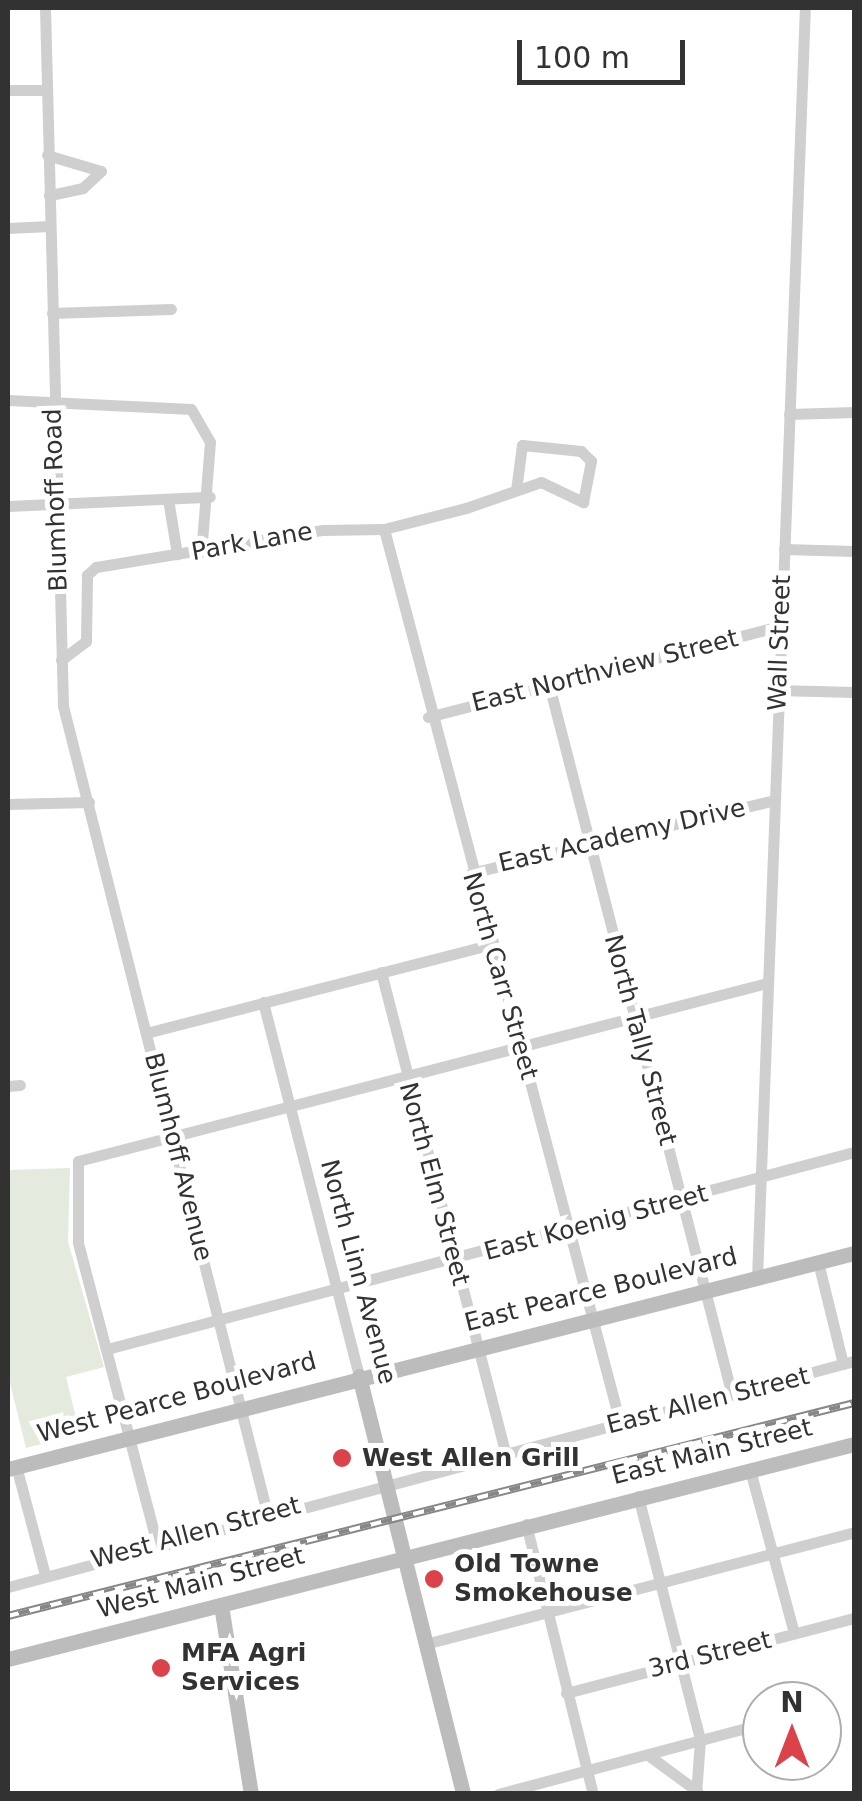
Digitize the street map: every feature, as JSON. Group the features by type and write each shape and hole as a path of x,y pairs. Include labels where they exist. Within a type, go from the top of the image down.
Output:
{"street":[{"name":"Blumhoff Road","path":"45,8 61,660 89,802"},
{"name":"Wall Street","path":"757,1278 806,8"},
{"path":"8,90 45,90"},
{"path":"47,155 101,170 83,188 49,195"},
{"path":"8,228 50,226"},
{"path":"52,313 171,309"},
{"path":"8,400 52,399 191,409 209,430 210,497 201,553"},
{"path":"790,414 854,412"},
{"name":"Park Lane","path":"61,660 80,654 87,575 178,554 323,530 384,529 516,490 553,484 583,502 591,461 581,450 522,445 516,490"},
{"path":"8,506 210,497"},
{"path":"168,499 178,554"},
{"name":"North Carr Street","path":"384,529 428,717 620,1423"},
{"path":"784,548 854,551"},
{"name":"East Northview Street","path":"428,717 781,626"},
{"name":"North Tally Street","path":"549,686 732,1394"},
{"path":"778,690 854,692"},
{"name":"East Academy Drive","path":"470,872 774,800"},
{"path":"8,804 89,802"},
{"name":"Blumhoff Avenue","path":"89,802 267,1513"},
{"path":"146,1033 492,944"},
{"name":"North Elm Street","path":"381,972 506,1454"},
{"path":"157,1544 78,1242 74,1167 172,1136 766,983"},
{"name":"North Linn Avenue","path":"263,1002 406,1554 463,1794"},
{"name":"East Koenig Street","path":"107,1350 684,1202 854,1152"},
{"name":"East Pearce Boulevard","path":"359,1376 854,1253"},
{"path":"818,1262 849,1362"},
{"name":"East Allen Street","path":"386,1482 506,1454 849,1362"},
{"name":"West Pearce Boulevard","path":"12,1467 359,1376"},
{"name":"East Main Street","path":"406,1554 854,1444"},
{"path":"12,1467 45,1575"},
{"path":"750,1470 794,1633"},
{"name":"West Allen Street","path":"8,1587 386,1482"},
{"path":"638,1496 700,1740 697,1792"},
{"path":"526,1524 592,1794"},
{"path":"428,1643 854,1532"},
{"name":"West Main Street","path":"8,1659 221,1606 406,1554"},
{"path":"221,1606 250,1794"},
{"name":"3rd Street","path":"566,1692 854,1618"},
{"path":"498,1794 742,1729"},
{"path":"648,1755 697,1792"}],"shaded area":[{"path":"70,1168 68,1242 104,1367 66,1377 80,1434 26,1448 8,1375 8,1170"}],"railway":[{"path":"8,1616 854,1403"}],"place":[{"name":"West Allen Grill","path":"342,1458"},
{"name":"Old Towne Smokehouse","path":"434,1579"},
{"name":"MFA Agri Services","path":"161,1668"}]}
